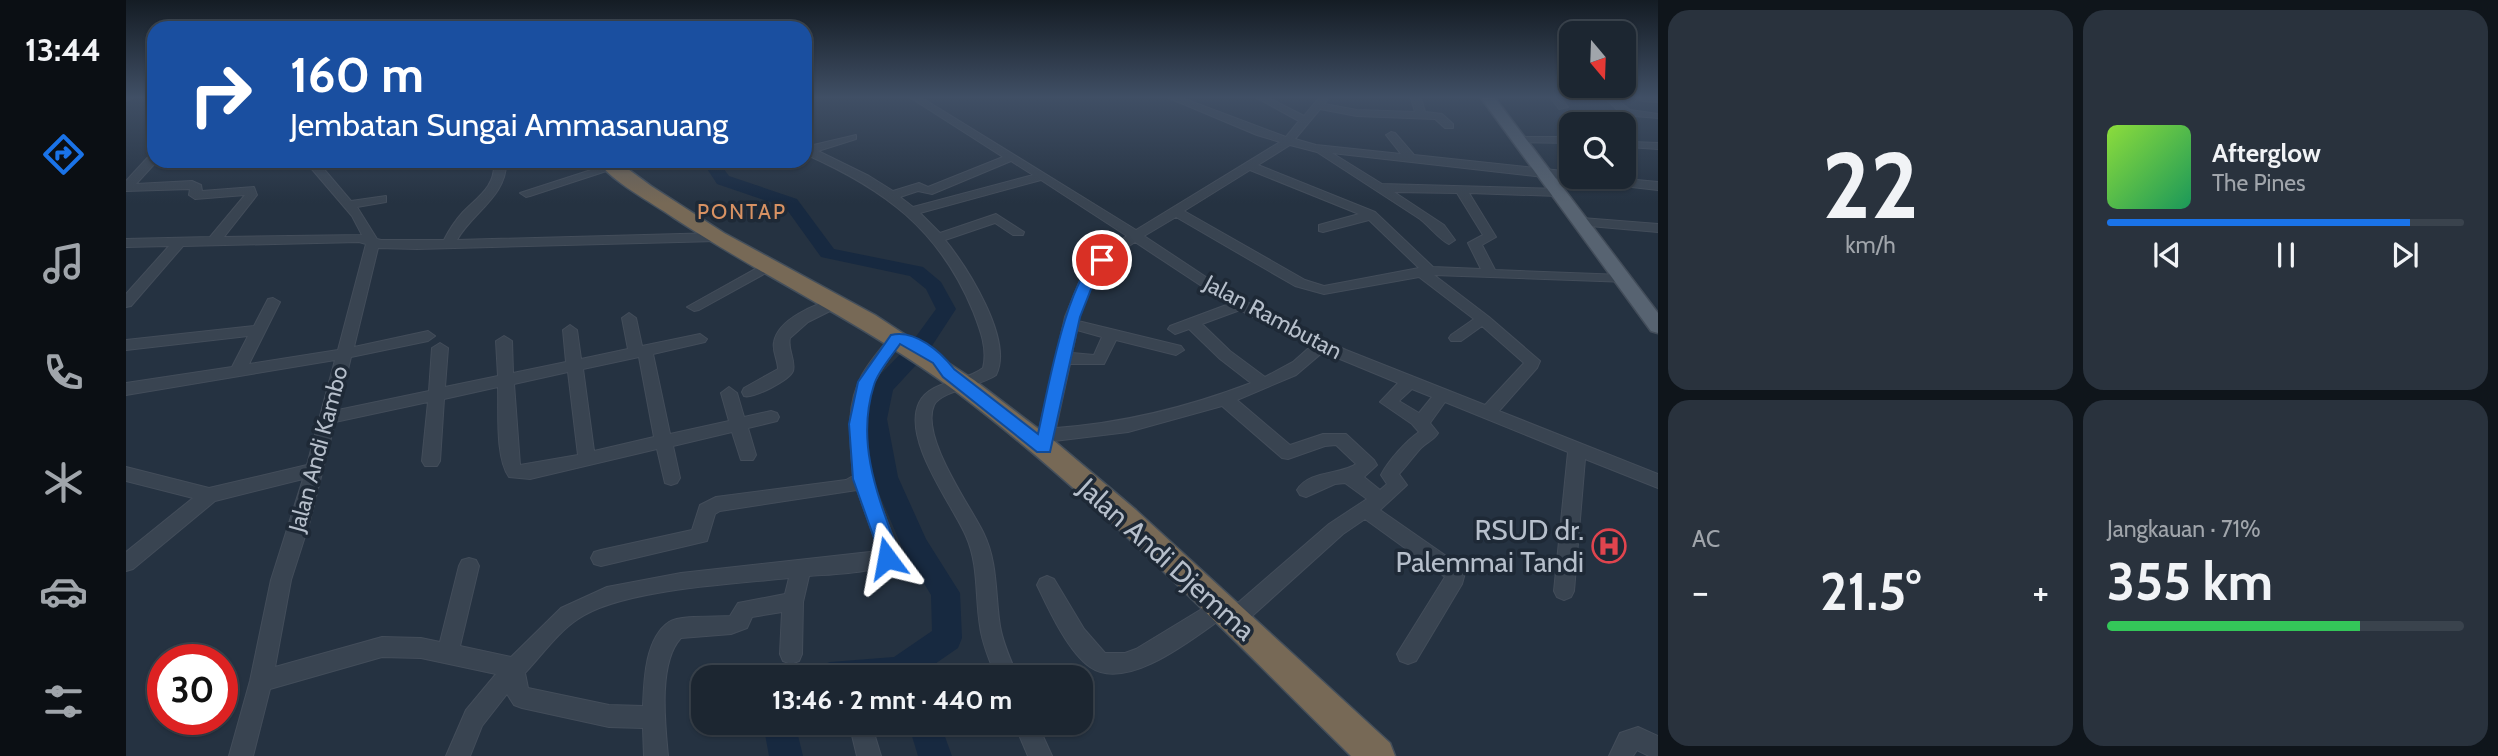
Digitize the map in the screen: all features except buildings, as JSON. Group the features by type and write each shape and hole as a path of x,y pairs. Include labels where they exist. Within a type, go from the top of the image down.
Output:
{"highway":[{"path":"622,168 644,190 717,237 901,341"},
{"name":"Jalan Andi Djemma","path":"901,341 1046,441 1377,756"}],"main road":[{"path":"1514,133 1658,327"}],"street":[{"name":"Jalan Rambutan","path":"974,133 1240,305 1321,345 1658,481"},
{"path":"1265,133 1287,142 1315,148 1559,176"},
{"path":"1295,133 1287,142 1113,250 1090,273 1062,358 1046,441 1144,424 1226,400 1265,384 1300,363 1321,345"},
{"path":"1391,135 1411,159"},
{"path":"812,149 852,137"},
{"path":"1519,140 1559,140"},
{"path":"1636,145 1658,146"},
{"path":"1315,148 1433,222 1449,240"},
{"path":"812,154 860,174 912,211 938,238 962,271 993,349 990,371 975,383 946,371 944,390 930,398 924,412 924,432 977,540 986,578 990,629 1003,665"},
{"path":"891,196 919,187 926,191 937,188 1012,157"},
{"path":"1249,165 1371,215 1425,272 1527,356 1532,364 1488,412"},
{"path":"147,166 130,184 130,188 192,185 197,188 195,195 250,190 251,195 243,208 215,240"},
{"path":"317,168 349,205 373,243"},
{"path":"448,244 463,220 489,196 499,168"},
{"path":"526,193 602,168"},
{"path":"912,211 1044,176"},
{"path":"1636,184 1658,186"},
{"path":"1381,188 1558,192"},
{"path":"1461,190 1490,237 1475,243 1490,274"},
{"path":"349,205 382,199"},
{"path":"1175,211 1314,289 1334,289 1425,272 1623,279"},
{"path":"1323,229 1371,215"},
{"path":"938,238 996,218 1018,232"},
{"path":"1582,222 1658,228"},
{"path":"126,243 360,238 373,243 448,244 717,237"},
{"path":"126,303 180,241"},
{"name":"Jalan Andi Kambo","path":"241,756 261,681 281,580 373,243"},
{"path":"694,307 768,265"},
{"path":"237,372 272,302"},
{"path":"750,393 785,372 787,367 781,344 786,334 809,315 835,303"},
{"path":"1175,328 1193,324 1240,305"},
{"path":"629,318 671,478"},
{"path":"1456,338 1469,327 1484,320"},
{"path":"1072,324 1176,350"},
{"path":"1193,324 1225,355 1265,384"},
{"path":"126,345 256,330"},
{"path":"570,330 587,460"},
{"path":"1062,358 1099,360 1111,334"},
{"path":"327,418 700,339"},
{"path":"504,341 509,450 515,472 530,472 587,460 771,417"},
{"path":"458,756 474,718 515,668 576,608 649,587 883,559 889,556 862,479 857,439 863,393 869,376 901,341"},
{"path":"126,389 434,342 436,396 431,461"},
{"path":"1047,585 1085,647 1104,664 1118,665 1149,654 1228,613 1290,572 1329,535 1398,485 1390,475 1392,470 1408,457 1411,446 1430,433 1421,426 1421,422 1388,402 1409,382"},
{"path":"729,393 747,455"},
{"path":"1421,422 1442,395"},
{"path":"1226,400 1288,453 1323,440 1340,438 1368,465 1352,476"},
{"path":"1564,591 1577,450"},
{"path":"127,562 209,495 313,470"},
{"path":"126,474 209,495"},
{"path":"1306,490 1333,477 1343,474 1352,476 1372,505 1455,573 1408,654"},
{"path":"601,558 697,537 702,533 707,510 716,504 850,486 862,479"},
{"path":"448,654 469,566"},
{"path":"791,654 793,601 800,568"},
{"path":"656,756 653,717 656,677 664,643 671,633 676,629 731,625 740,621 746,609 793,601"},
{"path":"261,681 382,647 421,648 515,668"},
{"path":"515,668 513,680 522,697 609,716 653,717"},
{"path":"863,735 869,756"},
{"path":"1031,735 1040,756"},
{"path":"1621,756 1628,741 1638,738 1658,748"}],"waterway":[{"path":"715,168 723,180 791,203 828,253 916,271 934,286 946,309 920,347 882,387 875,419 885,477 915,545 945,593 947,638 908,665"},
{"path":"782,735 786,756"},
{"path":"928,735 935,756"}],"place":[{"name":"RSUD dr. Palemmai Tandi","path":"1609,546"}],"district":[{"name":"PONTAP","path":"742,211"}],"route":[{"path":"887,558 890,554 862,479 857,424 866,382 896,338 908,340 939,360 948,373 1044,447 1072,317 1090,273 1102,260"}]}
